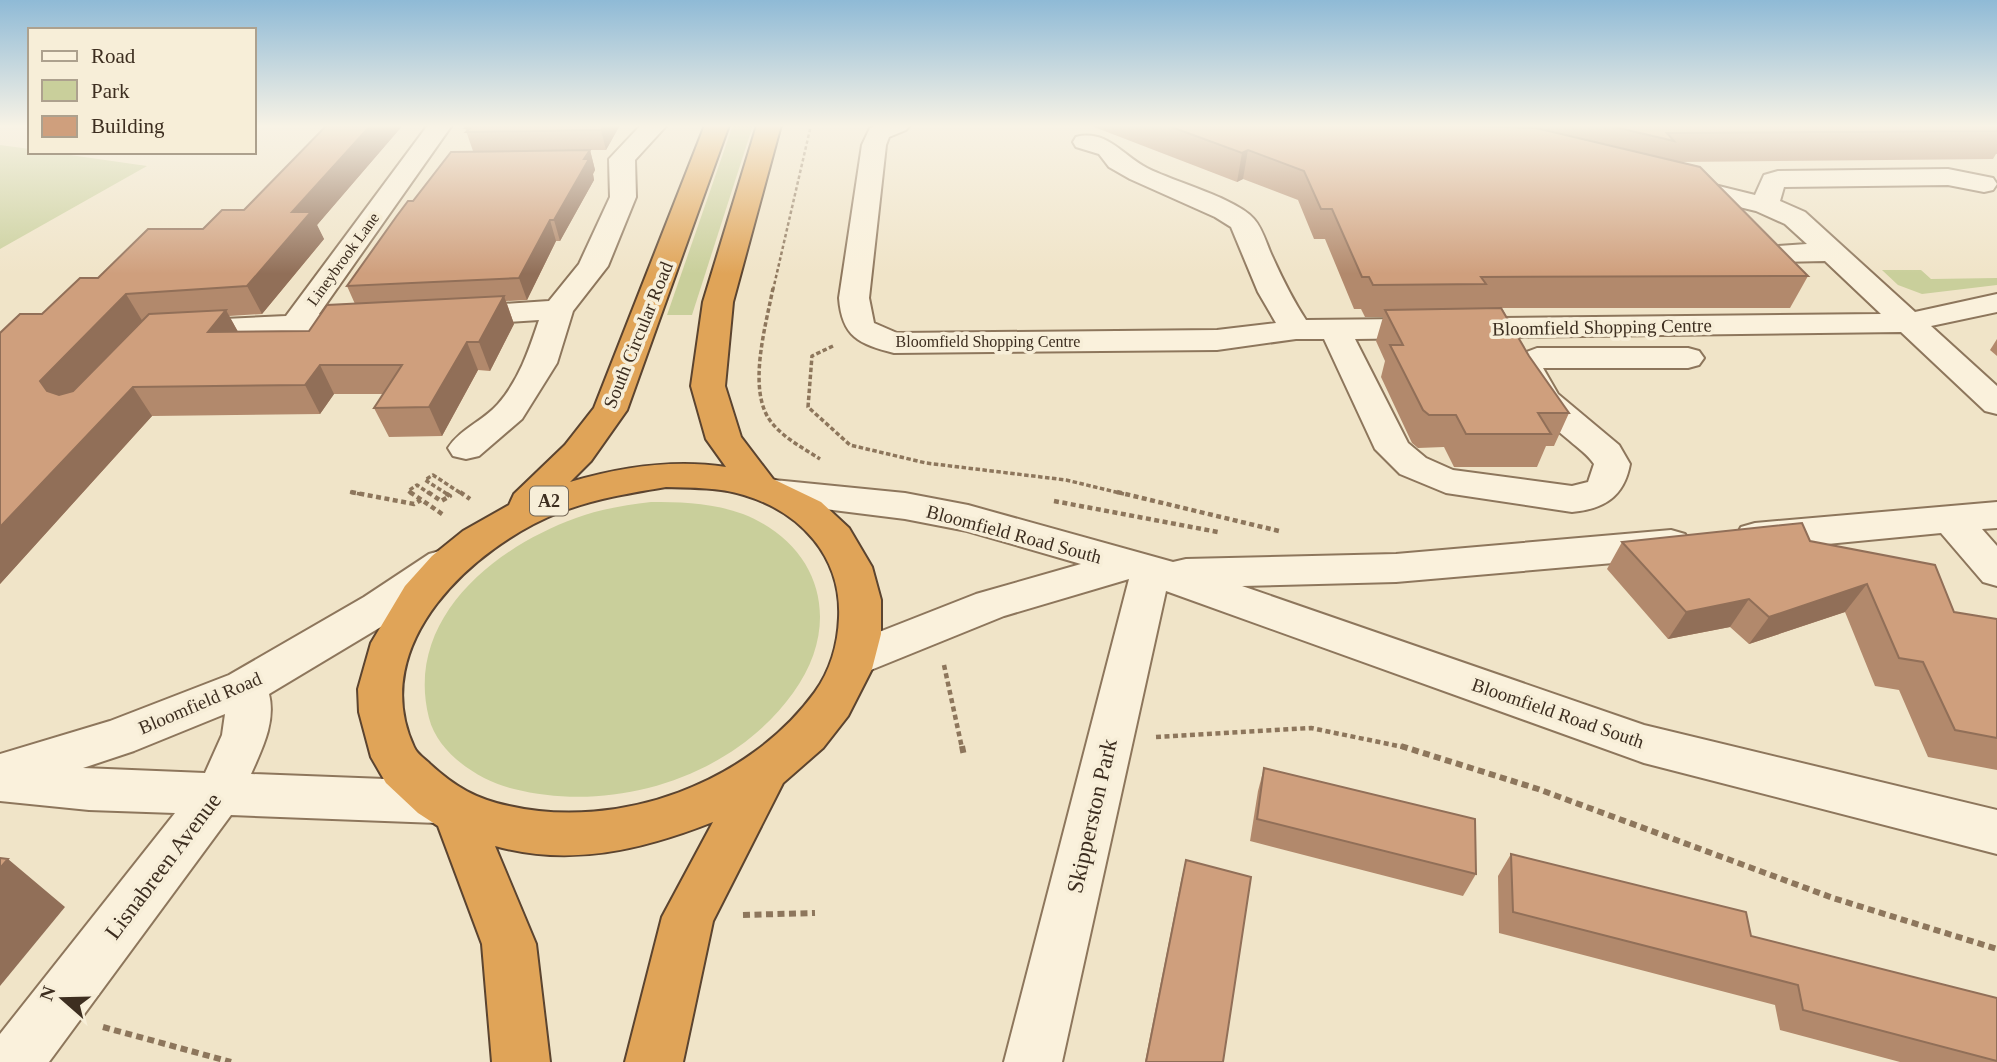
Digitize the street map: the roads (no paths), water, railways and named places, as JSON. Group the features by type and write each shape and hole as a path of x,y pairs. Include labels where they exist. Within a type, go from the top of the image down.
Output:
{"highway":[{"name":"South Circular Road","path":"513,517 578,453 610,410 698,175"},
{"name":"A2","path":"755,175 718,302 708,386 724,439 767,490"},
{"name":"A2","path":"447,808 528,834 610,833 693,810 766,771 807,736 836,698 856,659 863,605 850,557 819,519 767,490 715,477 666,475 628,479 563,495 513,517 451,536 386,653 379,708 396,760 447,808 509,944 521,1062"},
{"name":"A2","path":"654,1062 688,916 766,771"}],"street":[{"name":"Lineybrook Lane","path":"296,324 405,175"},
{"path":"466,447 510,412 541,363 558,310 593,267 623,197 614,175"},
{"name":"Bloomfield Shopping Centre","path":"870,175 854,298 855,319 862,332 894,343 1217,340 1296,331 1335,330 1908,323 1997,303"},
{"path":"1140,175 1225,211 1243,223 1273,292 1296,331"},
{"path":"1649,177 1765,205 1795,218 1997,404"},
{"path":"1765,205 1773,181 1778,180 1948,177 1993,187"},
{"path":"1775,253 1831,252"},
{"name":"Lineybrook Lane","path":"179,306 156,331 392,319"},
{"path":"433,317 558,310"},
{"path":"1335,330 1393,449 1413,466 1446,481 1572,499 1589,499 1601,492 1612,464 1606,453 1541,396 1527,378 1525,364 1537,358 1688,358 1663,327"},
{"name":"Bloomfield Road South","path":"767,490 905,506 968,518 1147,570 1644,744 1997,832"},
{"path":"1147,570 1396,568 1997,515"},
{"path":"1951,520 1997,572"},
{"name":"Bloomfield Road","path":"0,774 118,738 245,687 379,608 451,536"},
{"name":"Bloomfield Road South","path":"856,659 1036,589 1147,570"},
{"name":"Skipperston Park","path":"1033,1062 1110,740 1147,570"},
{"name":"Lisnabreen Avenue","path":"14,1062 219,794 245,736 249,704 245,687"},
{"path":"0,782 447,808"}]}
